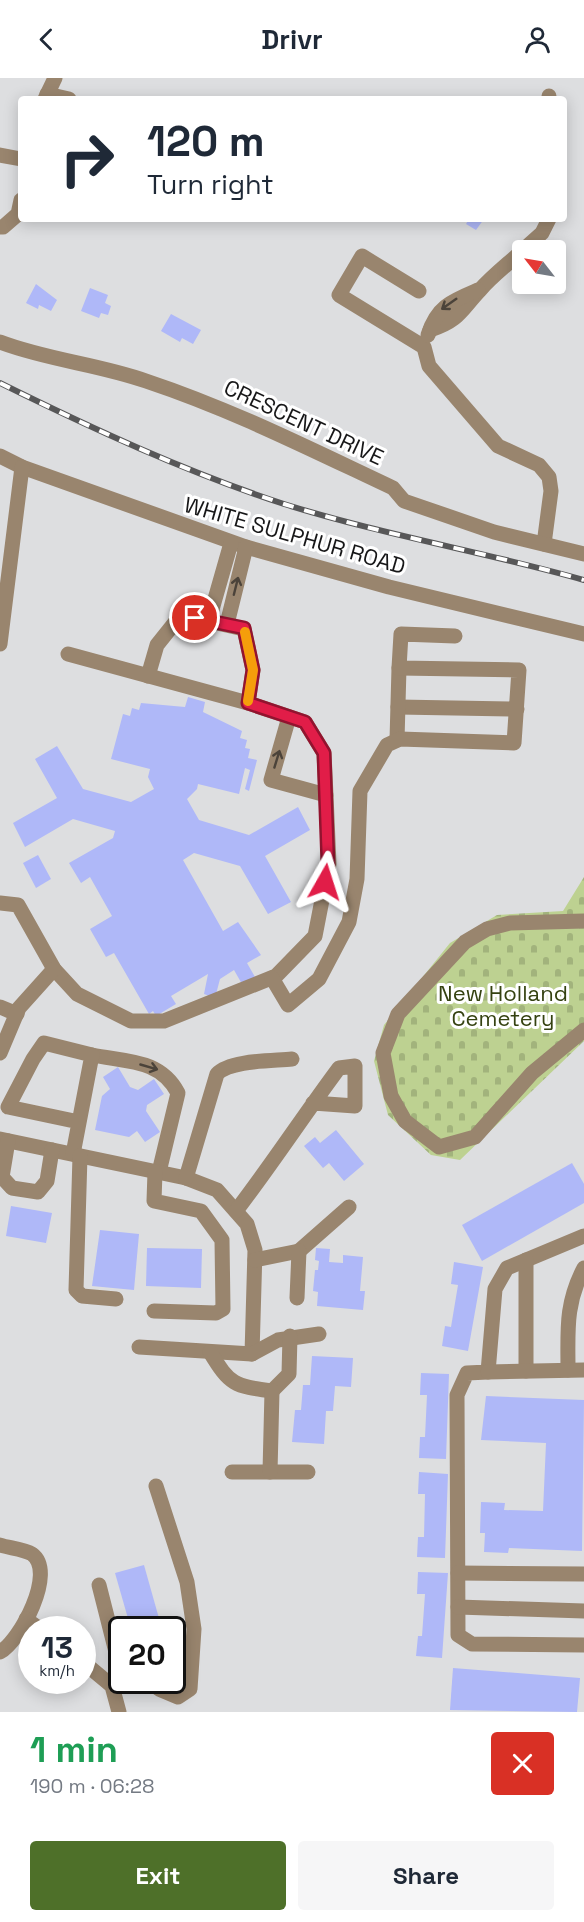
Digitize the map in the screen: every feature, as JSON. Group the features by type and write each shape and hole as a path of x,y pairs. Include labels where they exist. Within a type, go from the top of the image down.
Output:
{"street":[{"path":"46,96 55,78"},
{"path":"0,155 18,158"},
{"path":"0,227 18,214"},
{"path":"534,240 542,233 548,222"},
{"path":"419,291 362,256 339,295 424,347"},
{"path":"512,260 479,290 461,315 430,330 424,347 429,366 498,446 539,465 549,477 551,490 544,544"},
{"name":"CRESCENT DRIVE","path":"0,342 28,352 142,379 225,408 393,488 404,501 494,532 584,554"},
{"name":"WHITE SULPHUR ROAD","path":"0,456 22,467 238,545 389,587 584,634"},
{"path":"0,644 22,467"},
{"path":"209,620 238,545"},
{"path":"227,624 238,545"},
{"path":"148,676 157,645 181,615 244,628 253,670 248,703"},
{"path":"397,740 401,634 455,636"},
{"path":"0,903 18,905 54,969 77,993 131,1021 164,1021 273,978 315,936 328,864 326,795 324,753 305,722 248,703 68,654"},
{"path":"273,978 288,1005 319,979 338,949 349,922 357,879 360,791 387,745 397,740 514,743 519,670 399,668"},
{"path":"398,707 517,709"},
{"path":"289,717 271,780 326,795"},
{"path":"584,921 510,923 487,929 465,942 398,1014 383,1053 391,1096 405,1121 439,1147 475,1137 532,1073 584,1030"},
{"path":"0,1053 17,1014 35,987 54,969"},
{"path":"0,1007 17,1014"},
{"path":"79,1122 8,1107 44,1043 156,1067 173,1084 178,1093 158,1172 154,1202 192,1207 201,1211 222,1240 223,1309 216,1313 154,1311"},
{"path":"92,1055 79,1122 76,1290 82,1296 116,1299"},
{"path":"186,1178 217,1074 223,1068 236,1065 292,1059"},
{"path":"236,1211 313,1103"},
{"path":"52,1150 47,1181 38,1192 12,1188 2,1177 4,1140 77,1155 186,1178 216,1190 247,1224 255,1250 252,1354"},
{"path":"255,1260 299,1251 349,1206"},
{"path":"488,1372 495,1289 507,1268 584,1236"},
{"path":"297,1298 299,1251"},
{"path":"526,1260 526,1371"},
{"path":"568,1370 567,1313 574,1288 584,1268"},
{"path":"139,1347 252,1354 290,1336 319,1334"},
{"path":"270,1472 272,1391 289,1374 290,1336"},
{"path":"210,1352 234,1384 272,1391"},
{"path":"584,1370 467,1373 458,1395 458,1635 472,1644 584,1645"},
{"path":"232,1472 308,1472"},
{"path":"156,1486 187,1582 194,1629 190,1689 186,1692"},
{"path":"0,1545 32,1554 40,1567 40,1587 27,1616"},
{"path":"458,1573 584,1574"},
{"path":"99,1585 108,1618"},
{"path":"458,1607 584,1611"},
{"path":"0,1652 18,1629"},
{"path":"102,1676 108,1671"},
{"path":"96,1672 112,1686 118,1711"}],"green space":[{"name":"New Holland Cemetery","path":"584,877 584,1041 460,1160 431,1155 388,1115 374,1061 384,1025 450,943 497,915 563,911"}],"building":[{"path":"467,222 482,222 476,230 466,224"},
{"path":"36,284 57,300 51,311 39,305 38,309 26,303"},
{"path":"90,288 108,295 105,303 111,306 108,315 101,313 99,318 81,311"},
{"path":"171,314 201,330 193,344 182,338 180,342 161,331"},
{"path":"188,697 205,702 203,712 242,731 240,738 247,740 245,748 250,749 248,758 257,760 249,791 245,789 250,770 245,768 239,794 198,784 197,789 187,799 199,820 249,835 298,807 310,830 265,856 291,902 268,914 240,866 194,853 183,860 223,931 238,922 261,955 247,963 255,977 242,984 234,970 220,979 215,998 204,994 208,974 171,996 176,1004 156,1016 153,1011 149,1014 114,953 106,957 90,929 112,916 90,877 81,883 69,863 113,838 115,831 73,819 25,847 13,823 57,798 35,759 57,746 83,789 131,802 154,789 148,777 150,769 111,759 123,714 130,716 132,708 139,710 141,703 185,707"},
{"path":"38,855 51,879 36,888 23,863"},
{"path":"118,1067 130,1087 138,1090 154,1079 164,1094 147,1105 146,1111 160,1132 145,1142 137,1131 129,1137 95,1130 102,1096 110,1089 103,1077"},
{"path":"336,1130 364,1164 344,1181 329,1163 323,1168 304,1146 315,1137 320,1143"},
{"path":"572,1163 584,1184 584,1203 482,1261 462,1225"},
{"path":"11,1206 52,1213 46,1243 6,1236"},
{"path":"100,1230 139,1234 134,1290 92,1286"},
{"path":"147,1248 202,1249 201,1288 146,1286"},
{"path":"316,1248 330,1249 329,1262 343,1263 343,1255 363,1257 360,1291 365,1291 363,1310 317,1306 318,1292 313,1291 315,1270 318,1270 319,1261 315,1260"},
{"path":"454,1262 483,1267 468,1351 442,1346 445,1326 451,1327 458,1285 451,1284"},
{"path":"312,1356 353,1358 351,1387 335,1386 333,1411 326,1411 324,1444 292,1442 295,1410 301,1410 303,1385 310,1385"},
{"path":"421,1373 449,1374 446,1459 419,1458 420,1437 425,1437 427,1395 420,1395"},
{"path":"486,1396 584,1400 582,1551 509,1548 508,1553 484,1552 485,1533 480,1533 481,1502 505,1503 504,1510 543,1511 546,1443 481,1440"},
{"path":"419,1472 448,1474 445,1558 417,1557 418,1537 424,1537 425,1494 418,1494"},
{"path":"144,1565 158,1616 127,1616 115,1573"},
{"path":"418,1572 448,1573 442,1658 416,1656 418,1636 422,1636 425,1594 417,1594"},
{"path":"453,1668 580,1678 577,1712 450,1710"}],"railway":[{"path":"0,383 140,449 247,492 359,525 584,580"}],"slow traffic":[{"path":"245,632 253,670 248,701"}],"route":[{"path":"195,618 244,628 253,670 248,703 305,722 324,753 328,864 325,882"}]}
